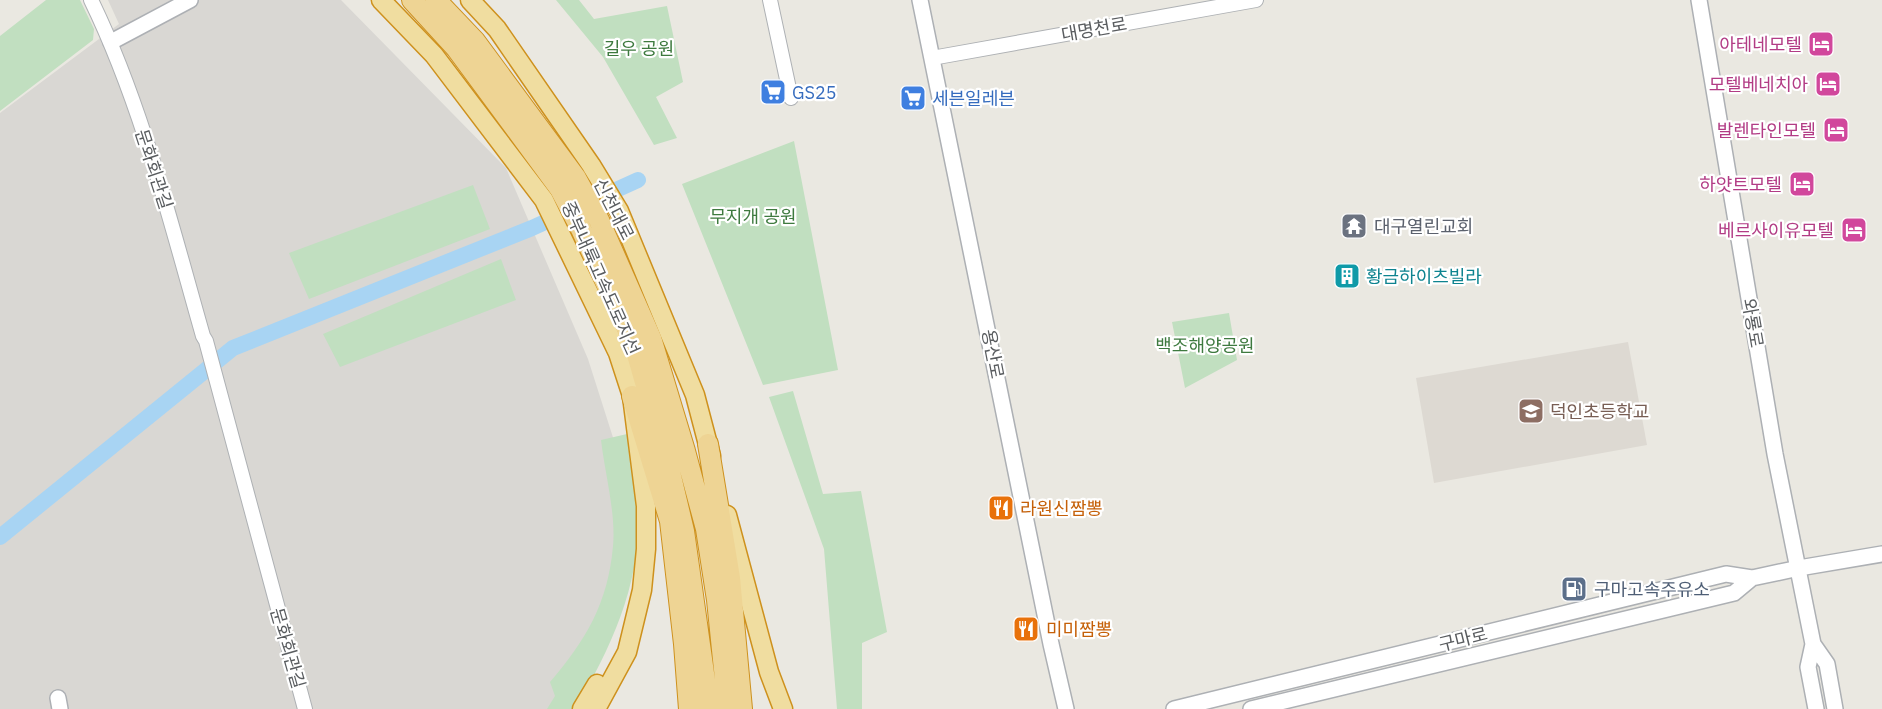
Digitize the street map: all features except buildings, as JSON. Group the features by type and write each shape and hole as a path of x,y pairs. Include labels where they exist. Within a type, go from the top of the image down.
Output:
{"highway":[{"name":"신천대로","path":"381,0 434,55 568,183 619,211 694,395 769,672 783,709"},
{"name":"중부내륙고속도로지선","path":"412,0 456,48 599,220 651,338 706,529 717,600 728,709"},
{"name":"중부내륙고속도로지선","path":"436,0 475,41 568,183 581,229 634,344 666,455 684,531 709,709"},
{"name":"신천대로","path":"470,0 498,29 568,183 560,233 618,353 632,396 646,506 646,549 642,590 627,652 597,709"},
{"path":"632,396 670,521 689,709"},
{"path":"708,444 730,578 742,709"},
{"path":"582,709 636,615"}],"main road":[{"path":"111,42 190,0"},
{"name":"용산로","path":"920,0 1066,709"},
{"name":"와룡로","path":"1699,0 1775,454 1813,644 1808,667 1816,709"},
{"name":"구마로","path":"1174,709 1726,574 1752,578 1882,554"},
{"name":"구마로","path":"1251,709 1734,593 1752,578"},
{"name":"와룡로","path":"1813,644 1827,664 1835,709"}],"street":[{"name":"문화회관길","path":"91,0 111,42 162,192 206,341 305,709"},
{"path":"770,0 791,98"},
{"name":"대명천로","path":"932,58 1256,0"}],"shaded area":[{"path":"108,0 341,0 506,168 588,359 624,472 618,611 563,709 0,709 0,113 119,24"},
{"name":"덕인초등학교","path":"1628,342 1647,445 1434,483 1416,378"}],"green space":[{"path":"46,0 80,0 94,29 93,40 0,111 0,36"},
{"name":"길우 공원","path":"556,0 579,0 594,19 667,6 683,82 656,97 677,138 654,145 603,57"},
{"name":"무지개 공원","path":"794,141 838,370 763,385 682,184"},
{"path":"473,185 490,229 309,299 289,253"},
{"path":"501,259 516,300 340,367 323,334"},
{"name":"백조해양공원","path":"1229,313 1237,360 1185,388 1172,322"},
{"path":"793,391 823,494 861,491 887,632 862,643 862,709 837,709 824,549 769,397"},
{"path":"627,434 639,505 638,542 628,592 611,640 575,709 547,709 555,696 550,682 574,651 593,620 606,585 610,566 614,533 601,440"}],"waterway":[{"path":"0,537 233,348 532,228 638,180"}],"place":[{"name":"아테네모텔","path":"1821,44"},
{"name":"모텔베네치아","path":"1828,84"},
{"name":"GS25","path":"773,92"},
{"name":"세븐일레븐","path":"913,98"},
{"name":"발렌타인모텔","path":"1836,130"},
{"name":"하얏트모텔","path":"1802,184"},
{"name":"대구열린교회","path":"1354,226"},
{"name":"베르사이유모텔","path":"1854,230"},
{"name":"황금하이츠빌라","path":"1347,276"},
{"name":"덕인초등학교","path":"1531,411"},
{"name":"라원신짬뽕","path":"1001,508"},
{"name":"구마고속주유소","path":"1574,589"},
{"name":"미미짬뽕","path":"1026,629"}]}
